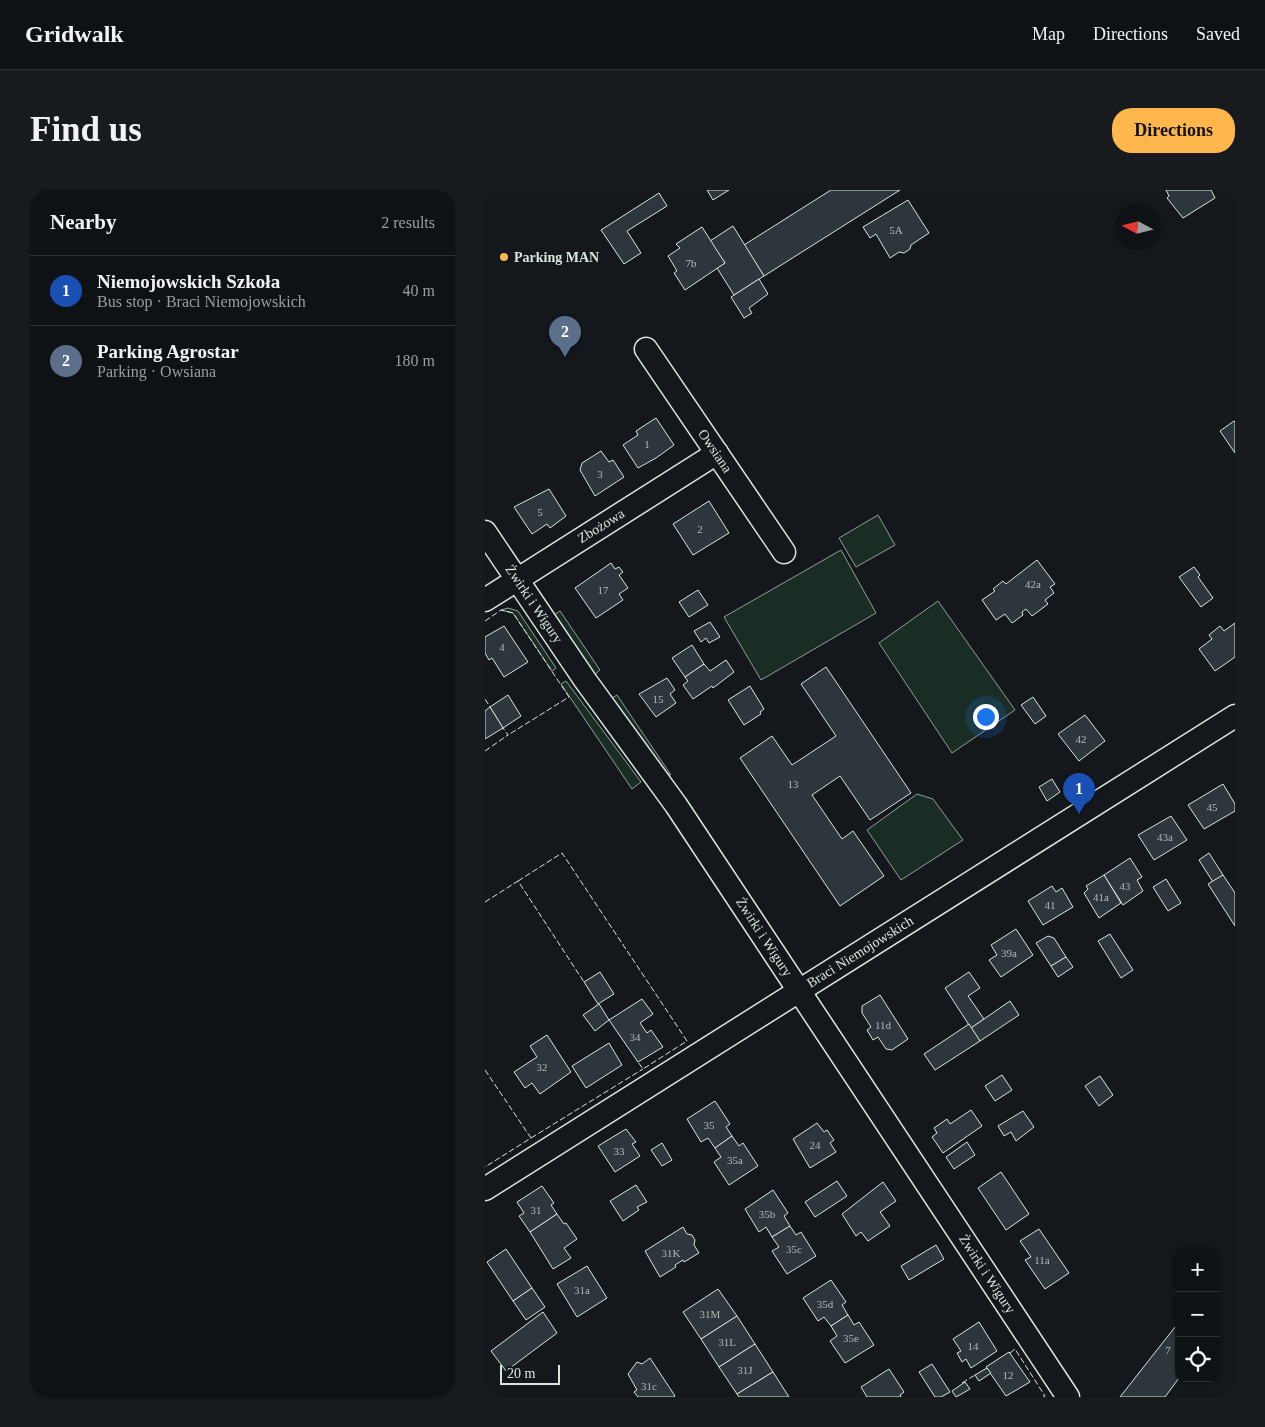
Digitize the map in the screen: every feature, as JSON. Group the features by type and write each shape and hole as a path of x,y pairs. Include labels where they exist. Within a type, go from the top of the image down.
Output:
{"street":[{"name":"Owsiana","path":"646,350 784,552"},
{"name":"Zbożowa","path":"485,600 717,453"},
{"name":"Żwirki i Wigury","path":"485,532 596,695 676,805 1068,1397"},
{"name":"Braci Niemojowskich","path":"485,1189 1235,716"}],"green space":[{"path":"878,515 895,545 856,567 839,538"},
{"path":"841,550 876,613 761,680 724,617"},
{"path":"938,601 1015,710 952,753 879,643"},
{"path":"508,608 518,611 556,668 552,671 513,613 501,610"},
{"path":"560,611 600,670 594,675 554,615"},
{"path":"566,681 641,782 632,789 561,684"},
{"path":"617,695 671,775 665,772 612,698"},
{"path":"917,794 933,799 963,840 901,880 867,830"}],"building":[{"path":"707,190 729,190 713,200"},
{"path":"831,190 900,190 764,276 744,245"},
{"path":"1166,190 1211,190 1215,198 1183,218 1167,198 1169,196"},
{"path":"659,193 667,206 627,231 641,253 624,264 601,230"},
{"path":"908,200 929,233 911,245 910,249 904,253 899,252 890,258 876,234 870,238 863,227"},
{"path":"733,226 764,276 734,295 717,268 725,263 710,241"},
{"path":"702,227 725,263 685,290 674,273 677,271 668,256 680,248 676,244"},
{"path":"759,279 768,294 749,308 752,313 744,318 731,297"},
{"path":"656,418 674,445 638,468 623,445 638,435 636,431"},
{"path":"1235,422 1235,453 1220,431"},
{"path":"601,451 609,462 613,460 624,477 595,496 580,470 582,463"},
{"path":"549,489 566,516 550,528 547,524 532,534 514,507"},
{"path":"709,501 729,533 693,555 673,524"},
{"path":"1037,560 1055,584 1050,587 1054,593 1045,600 1048,604 1032,616 1026,609 1022,612 1023,615 1012,623 1005,614 996,620 982,600 995,591 993,589 1003,581 1006,584"},
{"path":"611,563 615,569 619,567 623,572 619,575 628,588 619,594 623,600 596,618 575,588"},
{"path":"1194,567 1200,575 1198,577 1213,598 1201,607 1179,577"},
{"path":"698,590 708,605 689,617 679,602"},
{"path":"710,622 720,637 709,643 706,638 701,642 694,631"},
{"path":"1235,623 1235,657 1215,671 1199,649 1212,639 1209,635 1220,626 1224,631"},
{"path":"504,626 528,662 504,677 492,658 489,660 485,653 485,637"},
{"path":"692,645 704,664 685,677 672,658"},
{"path":"726,660 734,672 713,688 712,686 693,699 683,685 688,681 685,677 704,664 710,671"},
{"path":"826,667 911,793 870,820 840,776 812,795 842,839 853,831 884,876 840,906 740,758 772,736 792,765 836,736 801,684"},
{"path":"667,678 675,690 670,694 676,703 656,717 639,694"},
{"path":"750,686 764,709 760,712 761,714 744,725 728,700"},
{"path":"508,695 521,716 503,728 490,707"},
{"path":"1033,697 1046,716 1035,724 1021,705"},
{"path":"490,707 503,728 485,739 485,711"},
{"path":"1085,715 1105,741 1079,761 1058,734"},
{"path":"1052,779 1060,792 1047,801 1039,787"},
{"path":"1223,784 1235,804 1235,811 1204,829 1188,805"},
{"path":"1171,816 1187,840 1154,860 1138,835"},
{"path":"1209,853 1223,875 1213,882 1199,860"},
{"path":"1130,858 1142,877 1137,880 1143,891 1123,905 1104,875"},
{"path":"1104,875 1121,903 1099,918 1084,893 1088,889 1086,886"},
{"path":"1223,875 1235,893 1235,926 1208,884"},
{"path":"1166,879 1181,903 1168,911 1153,887"},
{"path":"1052,886 1056,892 1062,888 1073,907 1043,925 1028,901"},
{"path":"1016,929 1033,955 1001,977 989,960 997,955 991,945"},
{"path":"1110,934 1133,970 1121,978 1098,941"},
{"path":"1048,936 1054,938 1066,957 1051,966 1036,943"},
{"path":"1066,957 1073,967 1058,977 1051,966"},
{"path":"600,972 614,994 598,1004 584,982"},
{"path":"969,972 980,988 968,996 984,1019 971,1028 945,988"},
{"path":"880,995 908,1039 892,1050 886,1049 878,1037 873,1040 867,1030 871,1027 862,1013 862,1006"},
{"path":"642,999 653,1014 640,1023 647,1033 651,1030 663,1047 638,1062 609,1020"},
{"path":"1010,1001 1019,1015 980,1041 971,1028"},
{"path":"599,1004 609,1020 595,1031 583,1015"},
{"path":"969,1024 980,1041 935,1070 924,1054"},
{"path":"547,1035 571,1072 540,1094 532,1083 525,1088 514,1072 537,1057 530,1046"},
{"path":"609,1043 622,1065 586,1088 572,1066"},
{"path":"1002,1075 1012,1090 995,1101 985,1086"},
{"path":"1100,1076 1113,1095 1099,1106 1085,1086"},
{"path":"715,1101 730,1124 726,1127 732,1136 715,1148 708,1138 701,1142 687,1119"},
{"path":"971,1110 982,1126 943,1153 932,1137 937,1133 934,1128 947,1119 950,1124"},
{"path":"1023,1111 1034,1127 1016,1141 1011,1132 1004,1136 998,1126"},
{"path":"817,1123 824,1132 827,1130 834,1140 830,1143 836,1152 810,1168 793,1139"},
{"path":"626,1129 636,1142 632,1144 640,1156 615,1172 598,1146"},
{"path":"732,1136 739,1146 743,1143 758,1166 729,1185 714,1162 721,1157 715,1148"},
{"path":"967,1142 975,1155 954,1169 946,1157"},
{"path":"662,1143 672,1160 662,1166 651,1150"},
{"path":"1001,1172 1029,1214 1006,1230 978,1188"},
{"path":"837,1181 847,1196 815,1217 805,1202"},
{"path":"883,1182 896,1201 880,1212 890,1226 868,1241 861,1232 856,1236 842,1214"},
{"path":"636,1185 647,1202 637,1207 639,1210 623,1221 610,1201"},
{"path":"542,1186 554,1203 551,1205 557,1214 530,1232 519,1216 524,1213 517,1202"},
{"path":"773,1190 788,1213 784,1216 790,1226 772,1237 766,1227 759,1232 745,1209"},
{"path":"557,1214 577,1239 564,1248 571,1258 553,1269 530,1232"},
{"path":"790,1226 796,1235 801,1232 816,1256 787,1274 772,1251 779,1247 772,1237"},
{"path":"683,1227 687,1234 692,1235 695,1240 694,1245 699,1253 684,1262 683,1260 660,1277 645,1251"},
{"path":"1039,1229 1069,1273 1045,1289 1025,1260 1031,1257 1020,1241"},
{"path":"936,1245 944,1259 909,1280 901,1266"},
{"path":"506,1249 532,1288 513,1301 487,1262"},
{"path":"587,1266 607,1298 577,1317 557,1284"},
{"path":"831,1280 846,1302 842,1305 848,1315 831,1326 824,1317 818,1321 803,1298"},
{"path":"532,1288 545,1307 526,1320 513,1301"},
{"path":"718,1289 737,1316 701,1339 683,1312"},
{"path":"543,1312 557,1333 506,1371 491,1351"},
{"path":"848,1315 854,1325 859,1322 874,1345 845,1363 830,1341 837,1336 831,1326"},
{"path":"737,1316 755,1344 719,1367 701,1339"},
{"path":"979,1322 997,1351 971,1368 966,1359 962,1362 957,1353 961,1351 953,1339"},
{"path":"1175,1327 1176,1382 1165,1397 1120,1397"},
{"path":"755,1344 773,1372 737,1394 719,1367"},
{"path":"1009,1352 1030,1382 1006,1396 986,1367"},
{"path":"650,1358 674,1397 638,1397 634,1392 637,1390 628,1374 637,1362 642,1364"},
{"path":"932,1364 950,1392 941,1397 935,1397 919,1372"},
{"path":"987,1368 991,1373 979,1381 975,1375"},
{"path":"889,1369 904,1392 900,1395 901,1397 867,1397 861,1387"},
{"path":"773,1372 789,1397 739,1397 737,1394"},
{"path":"965,1382 970,1389 956,1397 952,1391"}],"fence":[{"path":"485,621 501,610 513,613 569,697 508,735"},
{"path":"485,699 490,707"},
{"path":"485,751 508,735 503,728"},
{"path":"518,881 562,853 687,1041 643,1069 638,1062"},
{"path":"485,902 518,881 584,982"},
{"path":"531,1138 643,1069"},
{"path":"485,1070 531,1138 485,1167"},
{"path":"1010,1353 1015,1349 1045,1396 1043,1397"},
{"path":"962,1383 975,1375"}],"place":[{"name":"Parking MAN","path":"504,257"},
{"name":"Parking Agrostar","path":"565,357"},
{"name":"Niemojowskich Szkoła","path":"1079,814"}]}
